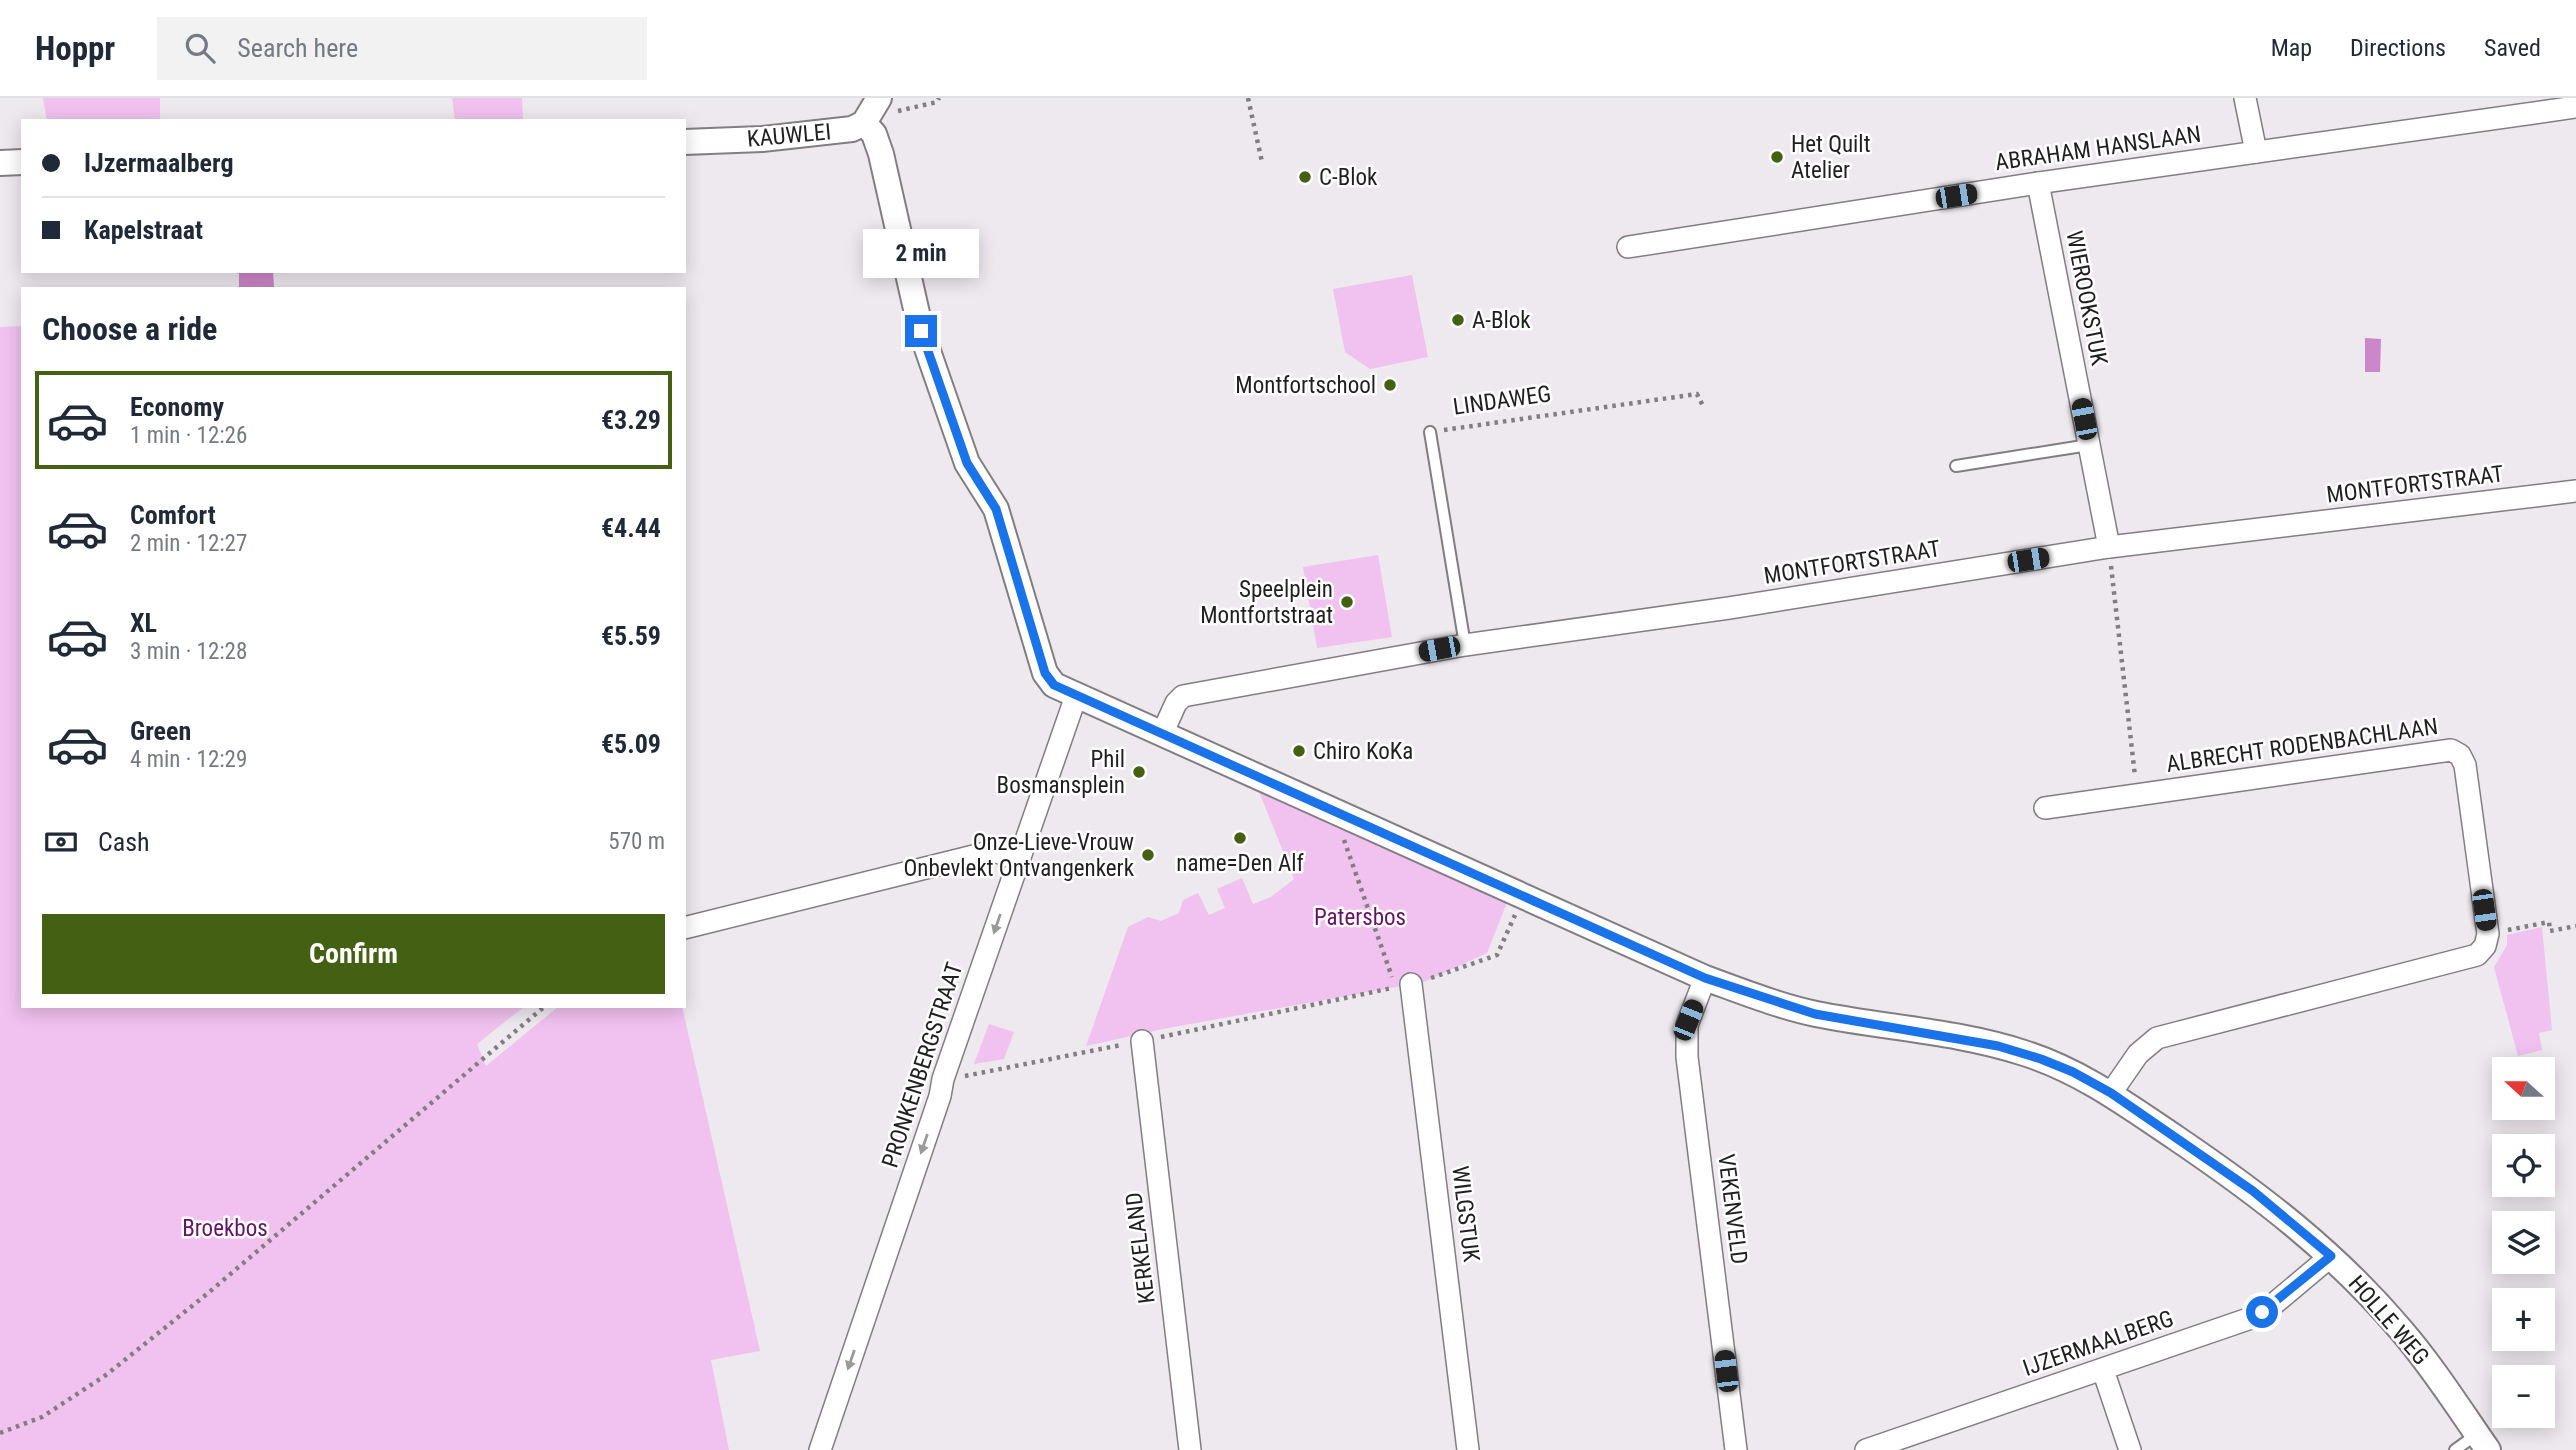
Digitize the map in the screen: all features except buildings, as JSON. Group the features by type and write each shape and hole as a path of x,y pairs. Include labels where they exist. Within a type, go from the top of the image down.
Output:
{"street":[{"name":"KAUWLEI","path":"686,142 762,139 841,131 871,133 879,98"},
{"path":"2245,98 2256,152"},
{"name":"ABRAHAM HANSLAAN","path":"1628,247 2038,183 2576,107"},
{"name":"HOLLE WEG","path":"871,133 921,331 967,463 996,509 1048,679 1054,685 1705,978 1815,1014 1936,1034 2022,1052 2073,1072 2111,1093 2253,1191 2331,1256 2403,1331 2482,1442"},
{"path":"0,163 21,162"},
{"name":"WIEROOKSTUK","path":"2038,183 2109,547"},
{"name":"MONTFORTSTRAAT","path":"1161,734 1175,703 1183,696 1465,645 1729,608 2109,547 2576,491"},
{"name":"PRONKENBERGSTRAAT","path":"820,1450 932,1120 943,1079 1076,696"},
{"name":"ALBRECHT RODENBACHLAAN","path":"2045,808 2437,752 2456,752 2465,765 2488,934"},
{"path":"686,928 994,850 1020,860"},
{"path":"2111,1093 2138,1054 2157,1038 2477,955 2485,946 2488,934"},
{"name":"VEKENVELD","path":"1705,978 1687,1025 1687,1056 1736,1450"},
{"name":"WILGSTUK","path":"1411,985 1468,1450"},
{"name":"KERKELAND","path":"1142,1041 1190,1450"},
{"name":"IJZERMAALBERG","path":"1866,1450 2254,1317 2269,1308 2331,1256"},
{"path":"2103,1370 2130,1450"}],"lane":[{"name":"LINDAWEG","path":"1430,432 1465,645"},
{"path":"1956,466 2089,445"},
{"path":"2455,1450 2482,1442"}],"path":[{"path":"871,133 899,110 937,102 939,98"},
{"path":"1248,98 1262,162"},
{"name":"LINDAWEG","path":"1430,432 1697,394 1703,406"},
{"path":"2109,547 2137,795"},
{"path":"1334,810 1393,980 1411,985"},
{"path":"943,1079 1411,985 1497,955 1523,897"},
{"path":"2488,934 2549,922 2550,930 2576,926"},
{"path":"0,1433 42,1417 106,1375 207,1294 543,1008"}],"green space":[{"path":"43,98 160,98 160,119 47,119"},
{"path":"452,98 522,98 523,119 455,119"},
{"path":"1412,275 1428,357 1370,369 1345,352 1333,289"},
{"name":"Broekbos","path":"21,326 21,1008 522,1008 477,1044 486,1066 557,1008 682,1008 760,1351 711,1360 729,1450 0,1450 0,327"},
{"name":"Speelplein Montfortstraat","path":"1378,555 1392,637 1317,648 1303,567"},
{"name":"Patersbos","path":"1258,789 1508,900 1487,953 1424,982 1168,1028 1086,1046 1128,927 1148,917 1161,921 1179,913 1183,900 1198,893 1209,915 1225,908 1217,889 1242,878 1253,904 1271,897 1294,879"},
{"path":"2542,927 2552,1030 2539,1033 2542,1050 2518,1056 2494,967 2507,945 2507,935"},
{"path":"989,1024 1014,1032 1004,1059 974,1064"}],"shaded area":[{"path":"239,273 273,273 274,287 239,287"},
{"path":"2365,338 2381,339 2380,372 2365,372"}],"place":[{"name":"Het Quilt Atelier","path":"1777,157"},
{"name":"C-Blok","path":"1305,177"},
{"name":"A-Blok","path":"1458,320"},
{"name":"Montfortschool","path":"1390,385"},
{"name":"Speelplein Montfortstraat","path":"1347,602"},
{"name":"Chiro KoKa","path":"1299,751"},
{"name":"Phil Bosmansplein","path":"1139,772"},
{"name":"name=Den Alf","path":"1240,838"},
{"name":"Onze-Lieve-Vrouw Onbevlekt Ontvangenkerk","path":"1148,855"}],"route":[{"path":"921,331 967,463 996,509 1045,673 1054,685 1705,978 1815,1014 1998,1046 2022,1052 2073,1072 2111,1093 2253,1191 2331,1256 2262,1312"}]}
